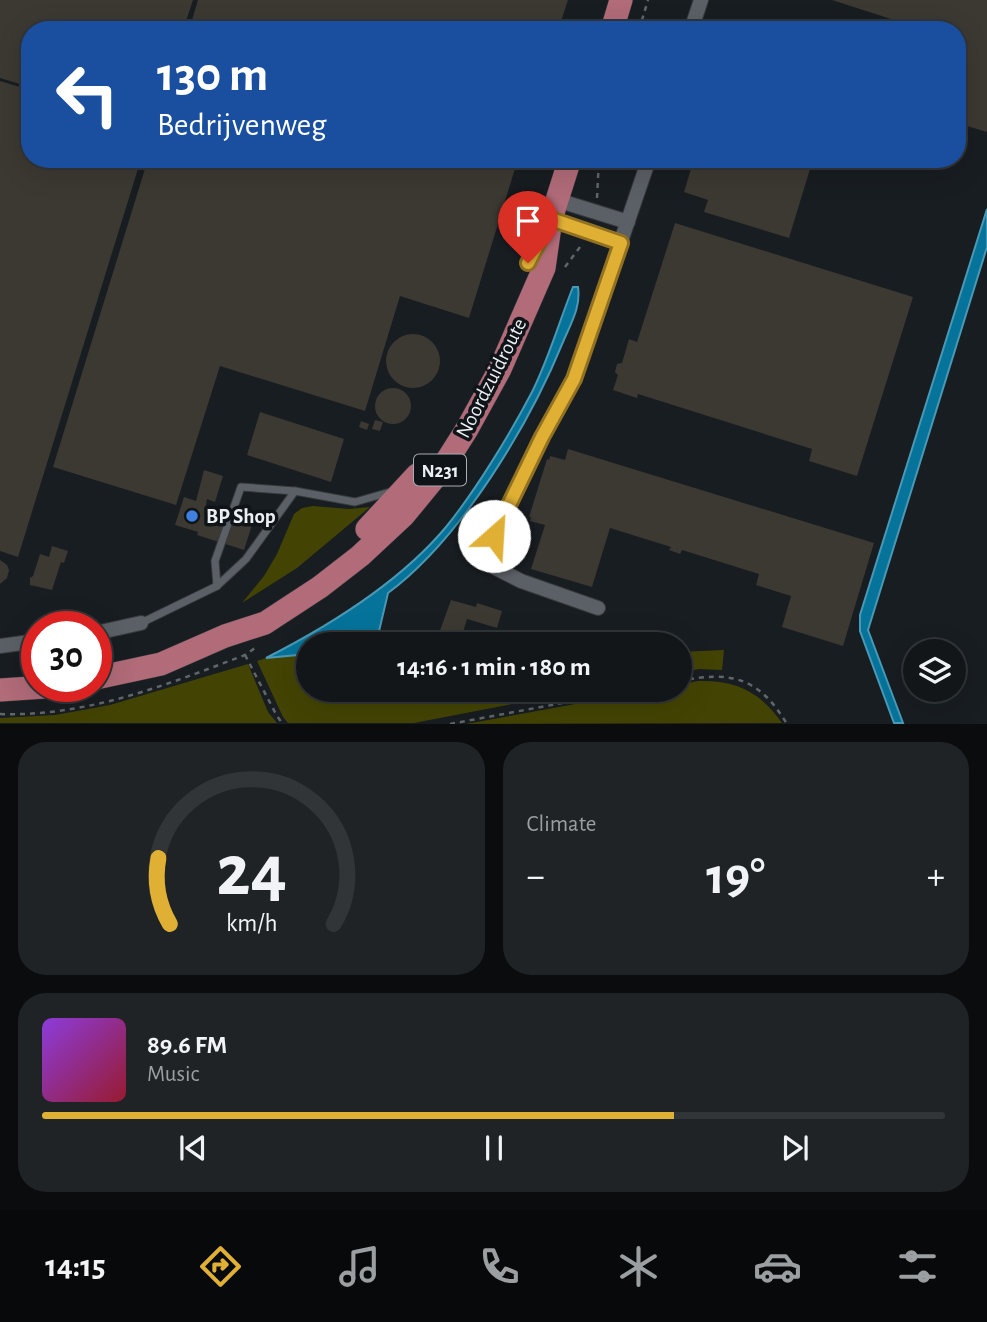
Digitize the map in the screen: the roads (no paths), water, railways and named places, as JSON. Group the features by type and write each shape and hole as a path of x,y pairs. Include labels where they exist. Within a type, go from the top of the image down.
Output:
{"main road":[{"path":"615,21 621,0"},
{"name":"Noordzuidroute","path":"225,636 247,615 311,575 346,548 411,484 431,458 471,393 554,209 567,168"},
{"name":"Noordzuidroute","path":"112,675 161,664 225,636 265,623 320,587 360,556 404,514 440,470 467,429 505,356 544,268 554,209"},
{"path":"0,690 21,689"}],"street":[{"path":"694,21 701,0"},
{"path":"598,608 521,581 482,561 542,437 574,379 646,168"},
{"path":"554,209 628,222"},
{"path":"554,209 621,243"},
{"path":"112,629 141,623"},
{"path":"0,646 21,643"}],"lane":[{"path":"217,586 215,561 241,487 295,491 355,502 411,484"},
{"path":"141,623 217,586 246,559 295,491"}],"water":[{"path":"987,209 987,247 868,630 903,723 894,723 860,631 860,615"},
{"path":"573,287 578,287 575,315 532,409 512,444 466,512 441,543 388,593 379,632 314,632 385,584 428,547 446,527 514,426 549,353"},
{"path":"296,642 296,655 266,658"}],"place":[{"name":"BP Shop","path":"192,516"}]}
